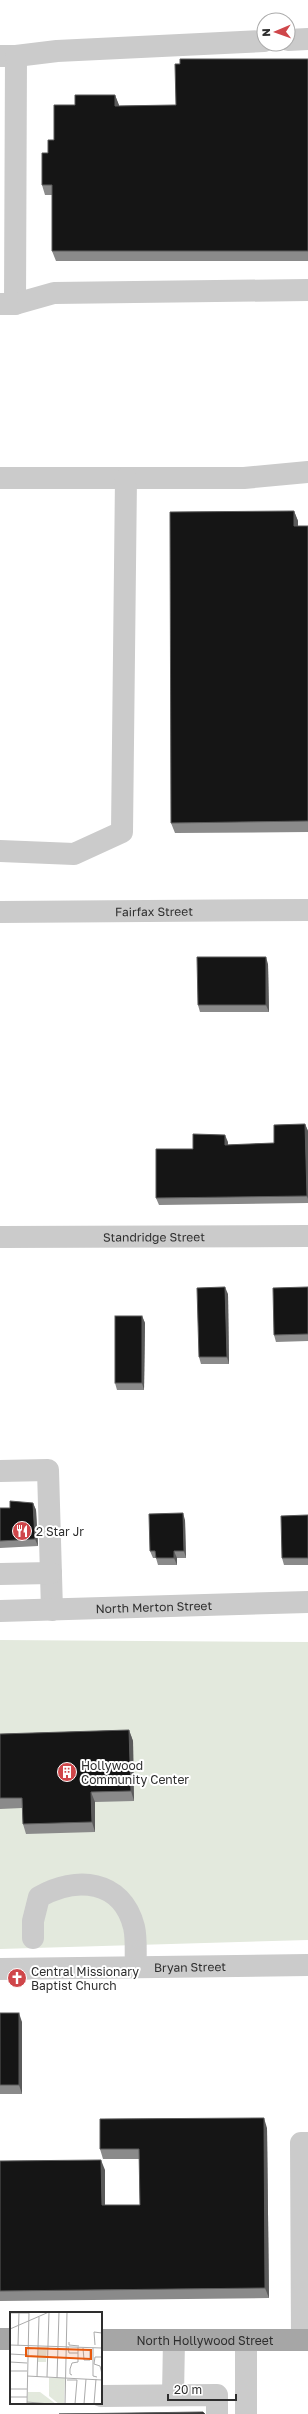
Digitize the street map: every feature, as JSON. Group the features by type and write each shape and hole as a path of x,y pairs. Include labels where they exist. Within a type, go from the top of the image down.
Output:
{"main road":[{"name":"North Hollywood Street","path":"102,2340 305,2340"}],"street":[{"path":"296,40 308,39"},
{"path":"256,41 57,51 8,56 8,304 54,293 308,290"},
{"path":"0,478 244,478 308,472"},
{"path":"0,851 74,854 122,832 126,478"},
{"name":"Fairfax Street","path":"0,912 308,910"},
{"name":"Standridge Street","path":"0,1237 308,1236"},
{"path":"0,1471 48,1470 52,1610"},
{"path":"0,1574 51,1573"},
{"name":"North Merton Street","path":"0,1612 308,1602"},
{"path":"33,1938 33,1921 39,1897 55,1888 89,1884 113,1892 130,1913 135,1929 136,1967"},
{"name":"Bryan Street","path":"0,1969 308,1965"},
{"path":"305,2340 301,2143 308,2143"},
{"path":"173,2395 174,2340"},
{"path":"246,2341 246,2414"},
{"path":"102,2396 217,2395 217,2414"}],"shaded area":[{"path":"0,1640 308,1642 308,1940 0,1949"}],"building":[{"path":"180,59 308,59 308,251 52,251 52,185 42,185 42,153 48,153 48,140 54,140 54,105 75,105 75,95 115,95 115,106 176,105 175,64 180,64"},
{"path":"294,511 294,526 308,526 308,821 171,823 170,512"},
{"path":"197,957 266,957 266,1005 198,1005"},
{"path":"305,1124 307,1196 156,1198 156,1149 193,1149 193,1134 225,1135 225,1145 274,1143 274,1125"},
{"path":"225,1287 227,1357 199,1357 197,1288"},
{"path":"308,1287 308,1334 274,1335 273,1288"},
{"path":"115,1316 142,1316 142,1383 115,1383"},
{"name":"2 Star Jr","path":"10,1501 33,1503 35,1539 0,1541 0,1508 10,1508"},
{"path":"183,1513 184,1551 174,1551 174,1558 156,1558 155,1551 150,1551 149,1514"},
{"path":"308,1515 308,1558 282,1558 281,1516"},
{"name":"Hollywood Community Center","path":"129,1730 131,1791 91,1792 92,1822 23,1824 22,1798 0,1798 0,1734"},
{"path":"0,2013 19,2013 19,2085 0,2085"},
{"path":"264,2118 265,2288 0,2291 0,2161 101,2160 102,2205 140,2205 139,2149 100,2149 100,2119"},
{"path":"203,2412 205,2414 59,2414"}],"place":[{"name":"2 Star Jr","path":"22,1531"},
{"name":"Hollywood Community Center","path":"67,1772"},
{"name":"Central Missionary Baptist Church","path":"17,1978"}]}
